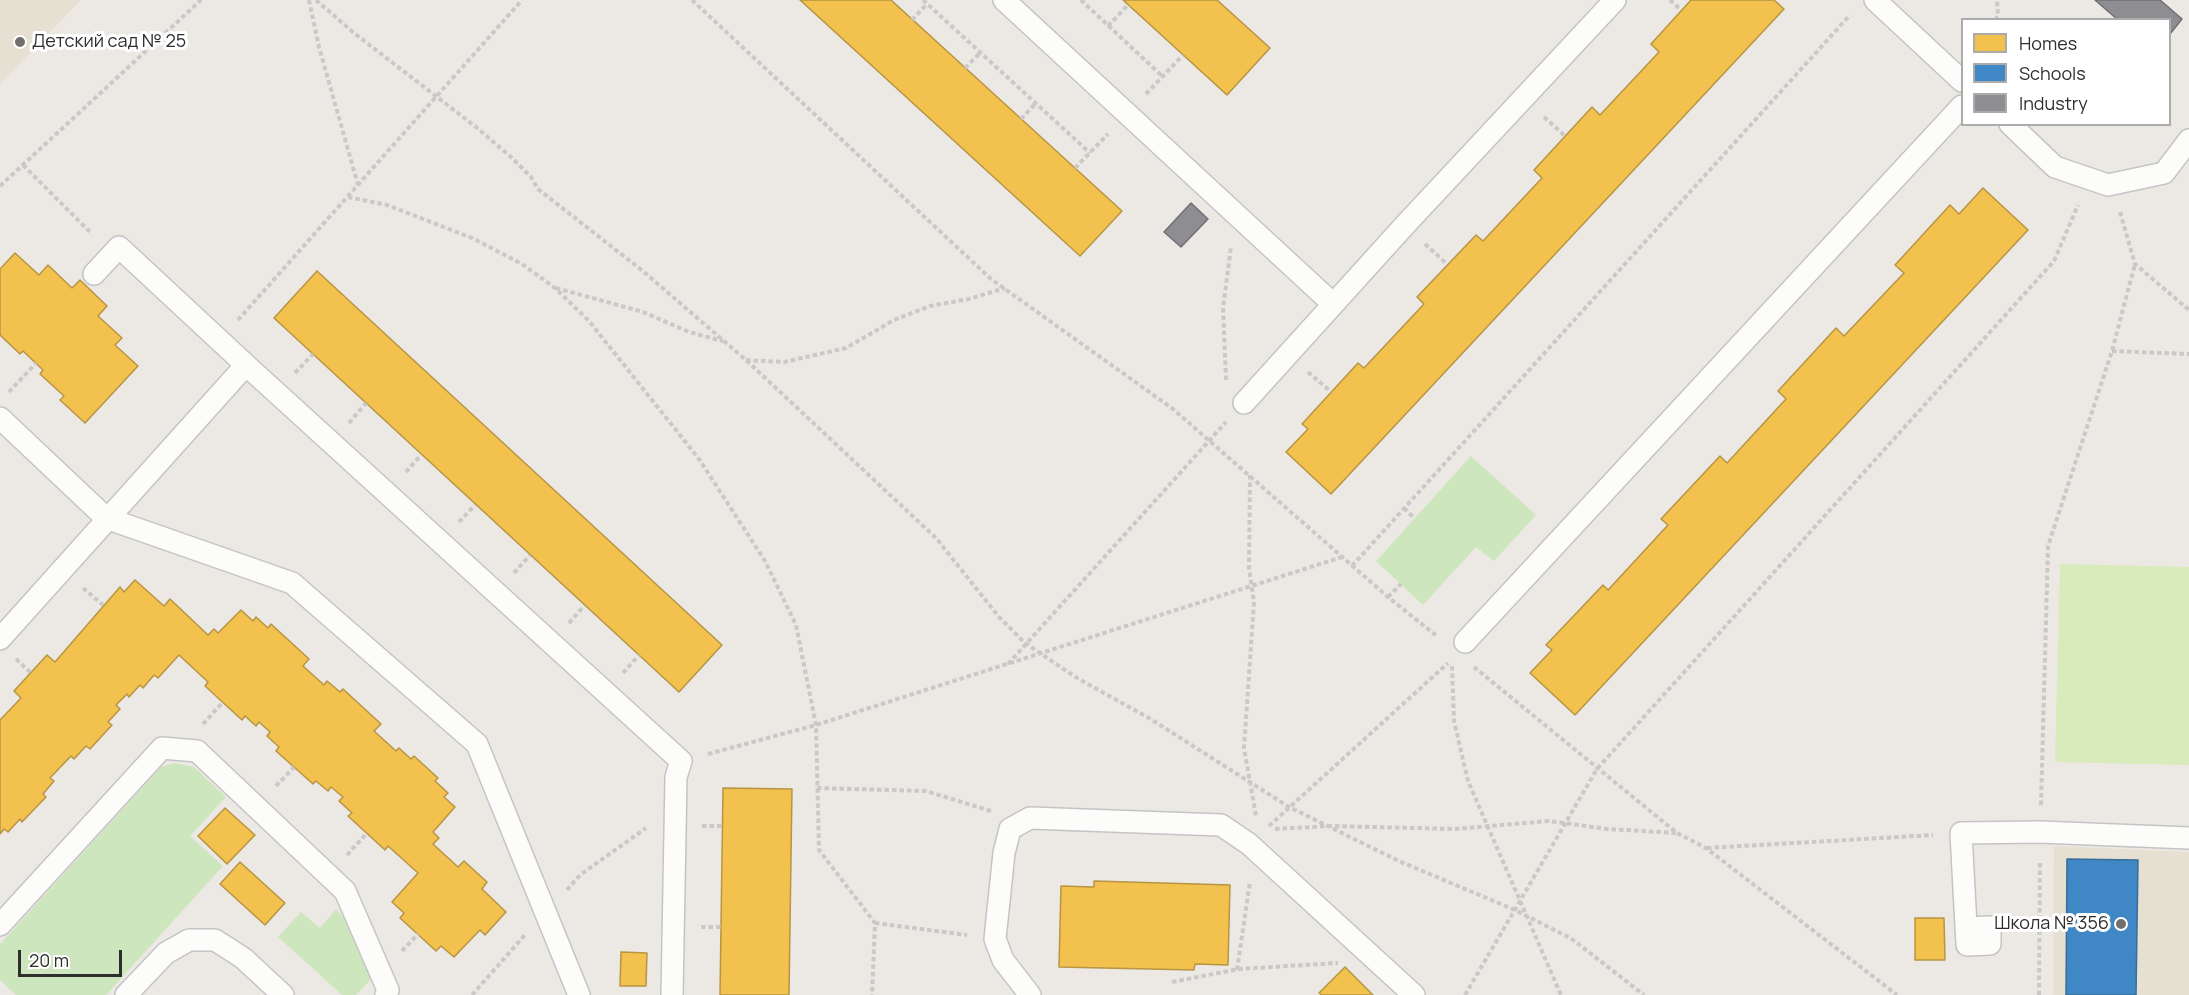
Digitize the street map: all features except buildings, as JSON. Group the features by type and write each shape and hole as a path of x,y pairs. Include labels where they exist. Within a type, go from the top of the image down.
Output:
{"lane":[{"path":"1004,0 1333,304"},
{"path":"1244,403 1615,0"},
{"path":"1875,0 1961,80"},
{"path":"1466,651 1961,107"},
{"path":"2012,126 2055,167 2099,182 2164,172 2189,140"},
{"path":"94,274 118,247 681,761 676,777 672,995"},
{"path":"0,639 106,518 246,365"},
{"path":"0,418 106,518 292,583 477,744 579,995"},
{"path":"0,925 162,748 197,751 345,891 388,990 386,995"},
{"path":"1030,995 1003,960 995,939 1010,829 1030,818 1198,822 1221,825 1254,848 1414,995"},
{"path":"1966,928 1961,833 2040,832 2189,838"},
{"path":"126,995 166,953 189,940 215,940 243,958 283,995"}],"path":[{"path":"0,186 201,0"},
{"path":"309,0 319,47 358,186"},
{"path":"316,0 354,33 438,96 512,158 538,189 590,228 746,360 936,538 999,617 1025,643 1077,678 1149,718 1290,807 1399,861 1515,910 1572,939 1644,995"},
{"path":"220,340 522,0"},
{"path":"692,0 992,279 1164,402 1388,597 1440,639"},
{"path":"1081,0 1162,76"},
{"path":"1670,0 1681,10"},
{"path":"1996,18 1997,0"},
{"path":"912,20 925,2 1090,153"},
{"path":"1108,26 1128,5"},
{"path":"1352,566 1856,9"},
{"path":"965,68 980,52"},
{"path":"1021,119 1036,103"},
{"path":"23,165 87,232 118,247"},
{"path":"1465,995 1597,769 2054,261 2099,182 2117,200 2135,264 2112,351 2048,546 2040,832 2039,995"},
{"path":"348,197 387,205 472,238 522,264 555,288 589,321 699,459 765,561 796,625 816,725 819,850 875,923 872,995"},
{"path":"1226,391 1223,308 1235,213"},
{"path":"2135,264 2189,310"},
{"path":"555,288 644,312 689,332 725,342"},
{"path":"746,360 784,362 846,348 894,320 930,306 969,300 1005,288"},
{"path":"2112,351 2189,354"},
{"path":"7,394 36,363"},
{"path":"1008,664 1210,440"},
{"path":"1237,970 1254,848 1260,834 1244,748 1254,602 1249,568 1250,475"},
{"path":"1404,508 1414,518"},
{"path":"681,761 816,725 1342,557"},
{"path":"1388,597 1401,584"},
{"path":"1466,651 1597,769 1677,833 1706,848 1897,995"},
{"path":"1561,995 1487,827 1461,759 1454,721 1454,678 1451,660 1266,829 1331,826 1487,827 1565,822 1607,829 1677,833"},
{"path":"200,727 223,702"},
{"path":"271,792 294,767"},
{"path":"818,788 926,791 1024,821"},
{"path":"344,859 367,833"},
{"path":"1706,848 1961,833"},
{"path":"875,923 995,939"},
{"path":"398,956 418,934"},
{"path":"1172,982 1237,970 1352,963 1372,956"}],"shaded area":[{"name":"Детский сад № 25","path":"0,0 81,0 0,84"},
{"name":"Школа № 356","path":"2054,846 2189,852 2189,995 2053,995"}],"green space":[{"path":"1471,456 1536,515 1494,561 1476,547 1423,605 1376,561"},
{"path":"2060,564 2189,567 2189,765 2055,762"},
{"path":"175,763 194,767 226,797 190,836 223,866 106,995 16,995 0,980 0,944 161,767"},
{"path":"336,909 344,918 371,979 356,995 342,995 278,937 301,912 320,928"}],"place":[{"name":"Детский сад № 25","path":"20,42"},
{"name":"Школа № 356","path":"2121,924"}]}
